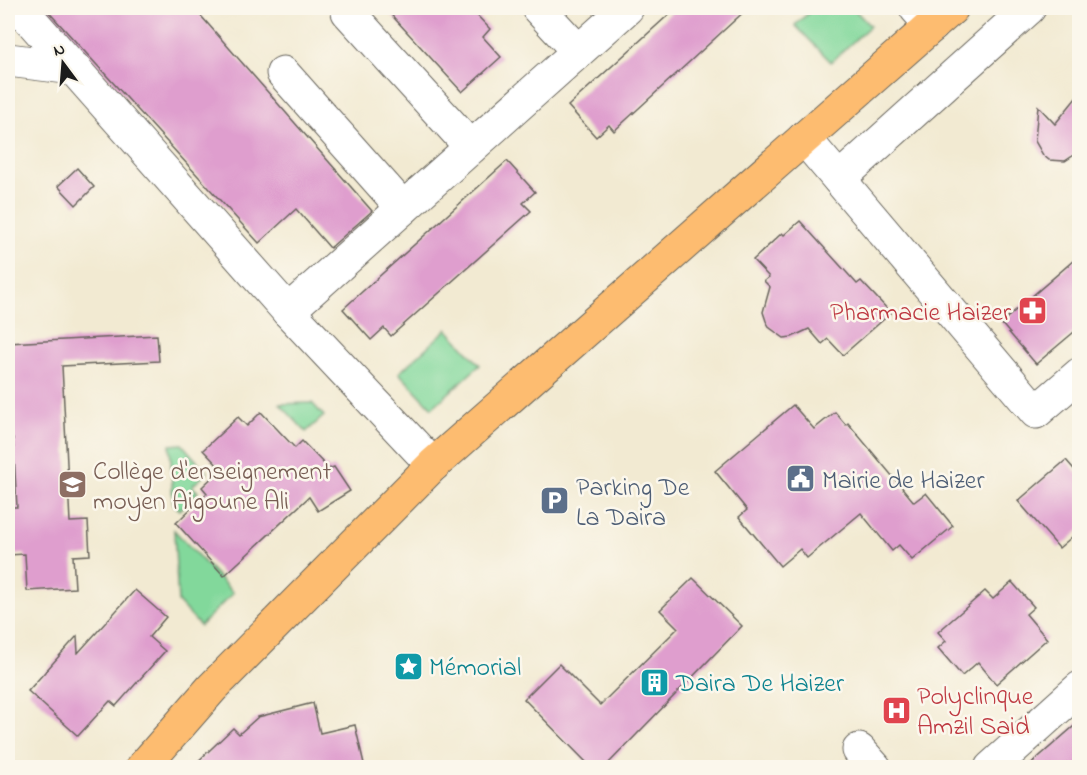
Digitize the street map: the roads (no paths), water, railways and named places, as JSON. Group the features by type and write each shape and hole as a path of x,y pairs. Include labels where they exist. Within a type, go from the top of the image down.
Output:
{"main road":[{"path":"141,768 212,688 433,465 804,138 933,14"}],"street":[{"path":"20,8 288,312 433,465"},
{"path":"538,8 578,51"},
{"path":"288,312 627,8"},
{"path":"839,179 1029,8"},
{"path":"348,12 471,147"},
{"path":"8,60 74,68"},
{"path":"283,73 403,208"},
{"path":"804,138 1036,412 1080,374"},
{"path":"991,768 1080,688"}],"place":[{"name":"Pharmacie Haizer","path":"1032,311"},
{"name":"Mairie de Haizer","path":"801,479"},
{"name":"Collège d'enseignement moyen Aigoune Ali","path":"72,485"},
{"name":"Parking De La Daira","path":"555,501"},
{"name":"Mémorial","path":"408,666"},
{"name":"Daira De Haizer","path":"655,682"},
{"name":"Polyclinque Amzil Said","path":"896,710"}]}
